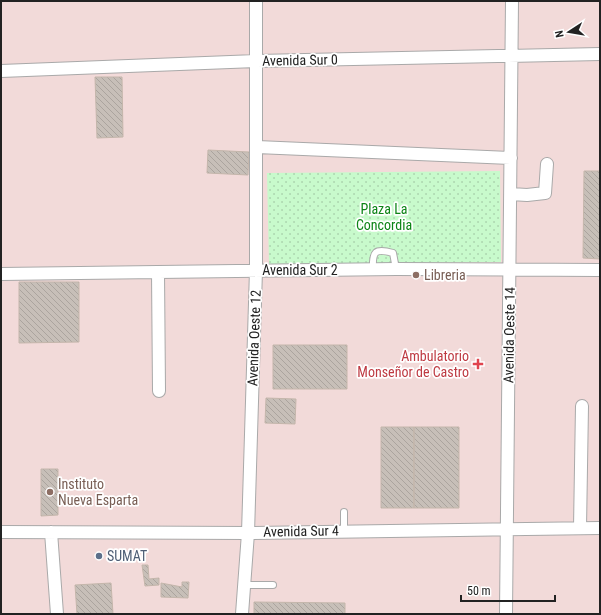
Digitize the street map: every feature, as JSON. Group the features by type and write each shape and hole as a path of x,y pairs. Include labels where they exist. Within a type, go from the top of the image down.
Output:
{"street":[{"name":"Avenida Oeste 12","path":"242,614 248,533 256,270 256,1"},
{"name":"Avenida Oeste 14","path":"506,614 512,1"},
{"name":"Avenida Sur 0","path":"1,71 257,61 600,54"},
{"path":"257,148 511,158"},
{"path":"511,194 527,195 545,193 547,164"},
{"name":"Avenida Sur 2","path":"1,274 396,269 600,270"},
{"path":"158,272 160,391"},
{"path":"580,528 582,406"},
{"name":"Avenida Sur 4","path":"1,532 248,533 344,530 600,528"},
{"path":"51,532 57,614"}],"lane":[{"path":"372,270 373,255 375,252 381,250 393,253 396,269"},
{"path":"344,512 344,530"},
{"path":"244,585 274,585"}],"shaded area":[{"path":"1,1 600,1 600,614 1,614"}],"green space":[{"name":"Plaza La Concordia","path":"500,171 501,262 269,264 267,173"}],"building":[{"path":"95,77 122,77 123,137 97,138"},
{"path":"208,150 249,152 248,175 207,173"},
{"path":"584,171 600,171 600,259 583,258"},
{"path":"19,282 79,282 79,342 19,343"},
{"path":"273,345 347,345 347,389 273,389"},
{"path":"266,398 296,399 295,424 265,423"},
{"path":"381,427 414,427 414,508 381,508"},
{"path":"414,427 459,427 459,508 414,508"},
{"name":"Instituto Nueva Esparta","path":"41,469 58,469 58,515 41,516"},
{"path":"142,565 148,565 149,579 159,578 159,585 145,586"},
{"path":"182,582 189,582 188,598 161,597 161,583 182,587"},
{"path":"111,583 113,614 77,614 75,585"},
{"path":"254,602 345,603 345,614 254,614"}],"place":[{"name":"Libreria","path":"416,275"},
{"name":"Ambulatorio Monseñor de Castro","path":"478,364"},
{"name":"Instituto Nueva Esparta","path":"50,492"},
{"name":"SUMAT","path":"99,556"}]}
